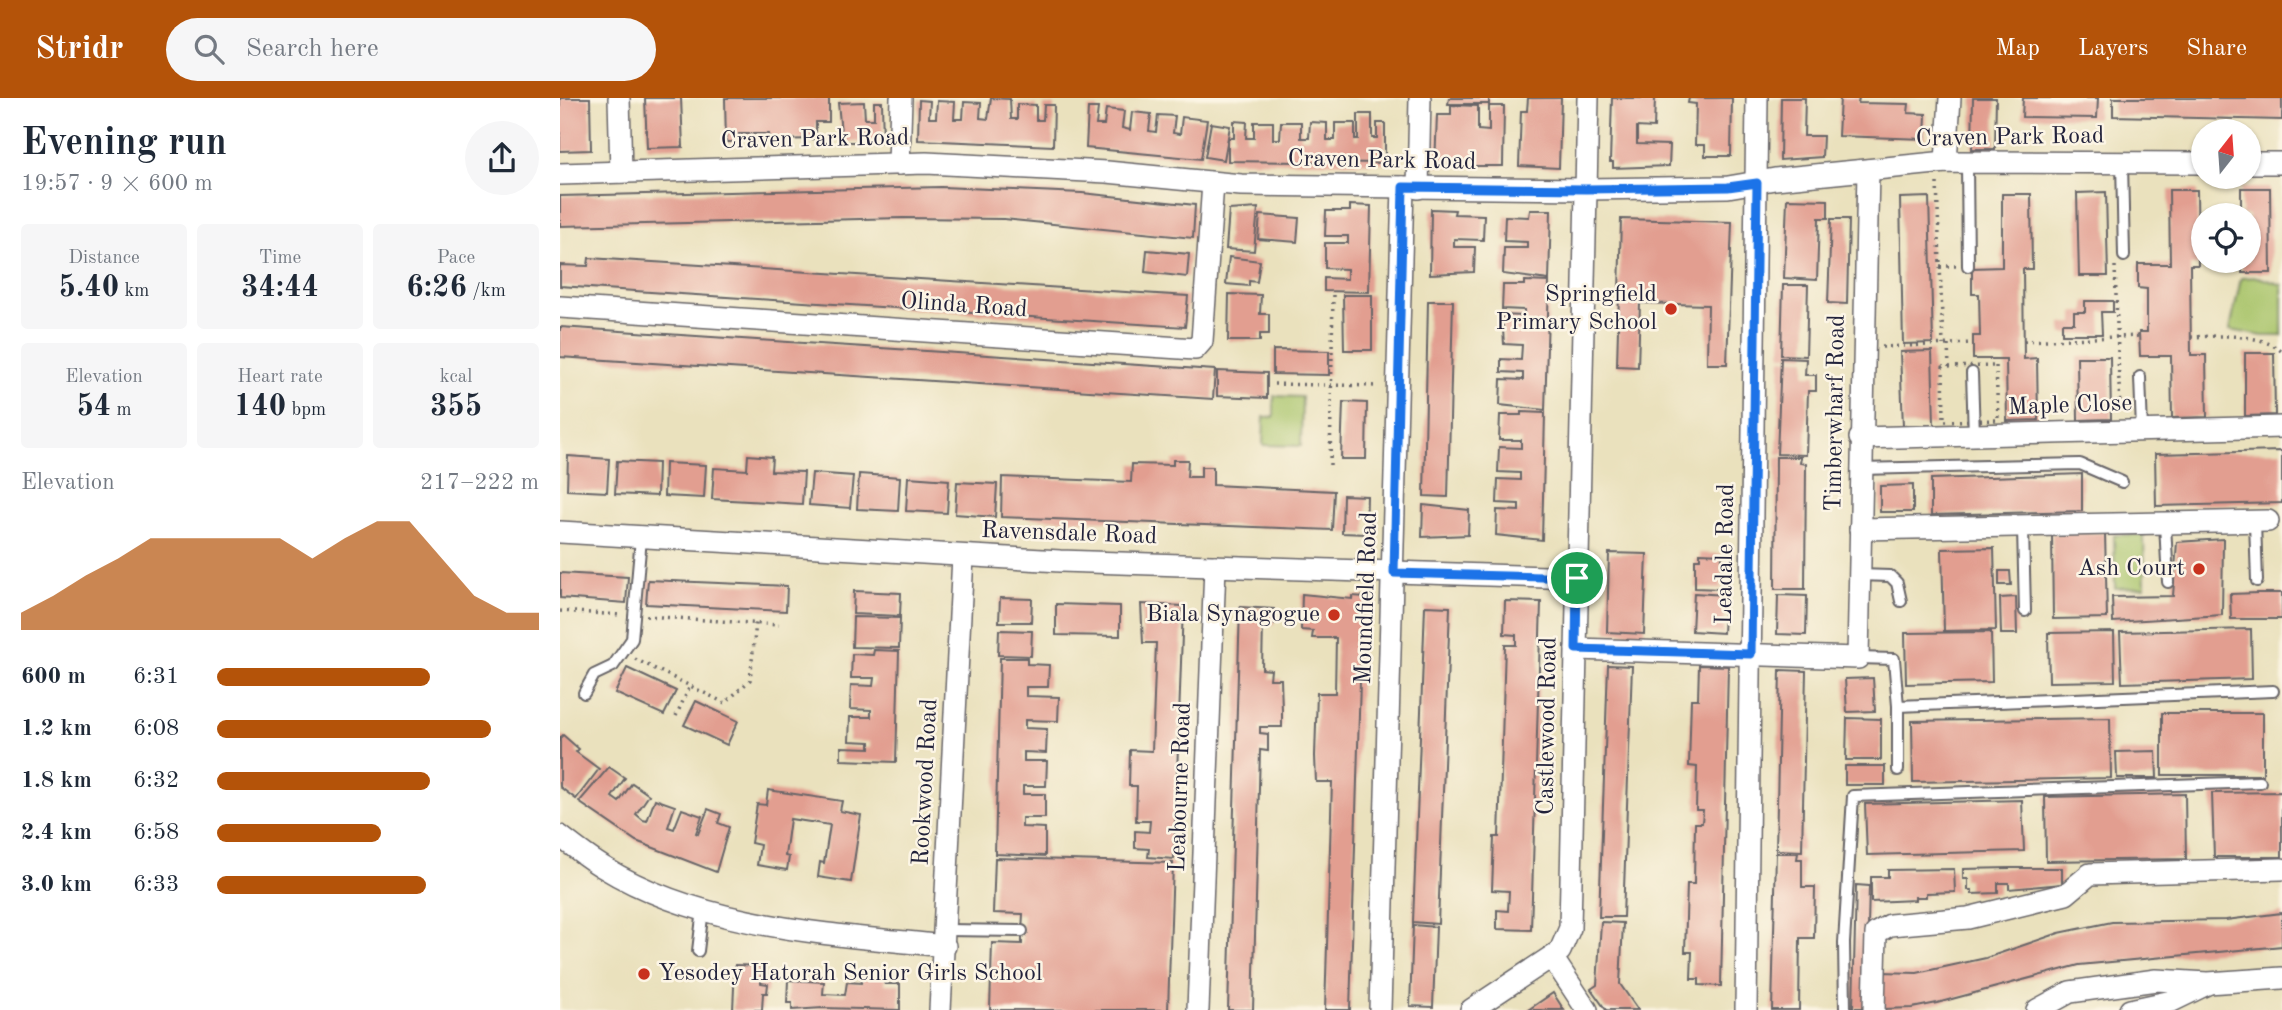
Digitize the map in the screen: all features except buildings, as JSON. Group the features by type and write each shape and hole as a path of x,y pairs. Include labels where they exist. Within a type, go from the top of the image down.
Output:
{"street":[{"path":"619,98 621,172"},
{"path":"899,164 901,98"},
{"name":"Moundfield Road","path":"1380,1010 1398,386 1410,187 1420,98"},
{"name":"Castlewood Road","path":"1471,1010 1552,957 1564,944 1570,928 1588,98"},
{"name":"Leadale Road","path":"1746,1010 1757,98"},
{"path":"1950,98 1957,163"},
{"name":"Craven Park Road","path":"560,174 899,164 1107,172 1213,183 1586,189 1728,187 1775,179 1957,163 2191,163"},
{"path":"2261,163 2282,163"},
{"name":"Timberwharf Road","path":"1858,658 1860,438 1868,170"},
{"name":"Olinda Road","path":"560,306 1195,349 1202,341 1213,183"},
{"name":"Maple Close","path":"1860,438 2282,427"},
{"path":"1860,529 2261,522"},
{"name":"Ravensdale Road","path":"560,532 963,556 1577,578"},
{"name":"Rookwood Road","path":"940,1010 963,556"},
{"name":"Leabourne Road","path":"1198,1010 1215,566"},
{"path":"1576,649 1858,658"},
{"path":"560,836 604,868 652,892 703,909 750,921 822,933 945,938"},
{"path":"1874,1010 1876,933 1890,925 1968,918 2066,894 2090,874 2282,869"},
{"path":"1552,957 1587,1010"},
{"path":"2037,1010 2070,992 2156,980 2208,983 2282,978"},
{"path":"2130,1010 2172,1000 2208,983"}],"lane":[{"path":"2122,162 2124,256"},
{"path":"1957,163 1968,266"},
{"path":"1972,373 1974,435"},
{"path":"2140,377 2142,430"},
{"path":"1860,470 2080,464 2122,482"},
{"path":"2257,581 2261,522"},
{"path":"2165,524 2168,582"},
{"path":"2023,528 2025,611"},
{"path":"584,693 594,675 613,666 632,639 641,538"},
{"path":"1859,575 1890,576 1897,583 1901,601"},
{"path":"1858,658 1894,659 1898,706 1898,770"},
{"path":"1898,706 2273,691"},
{"path":"1845,1010 1844,943 1853,796 2260,782"},
{"path":"698,951 703,909"},
{"path":"945,938 1022,931"}],"path":[{"path":"1937,183 1949,367"},
{"path":"2120,418 2115,267 2124,256"},
{"path":"1330,465 1333,295"},
{"path":"2191,337 2228,335 2275,346 2282,352"},
{"path":"2024,341 2139,337"},
{"path":"1863,348 1973,343"},
{"path":"1274,384 1398,386"},
{"path":"560,611 779,625"},
{"path":"624,654 725,703 750,680 756,623"},
{"path":"676,716 690,686"}],"green space":[{"path":"2258,277 2282,285 2282,336 2263,336 2230,330 2241,278"},
{"path":"1274,396 1302,397 1301,446 1263,445 1264,417 1274,417"},
{"path":"2114,535 2144,535 2145,587 2115,588"}],"place":[{"name":"Springfield Primary School","path":"1671,309"},
{"name":"Ash Court","path":"2199,569"},
{"name":"Biala Synagogue","path":"1334,615"},
{"name":"Yesodey Hatorah Senior Girls School","path":"644,974"}],"route":[{"path":"1757,183 1751,654 1576,649 1577,578 1394,573 1403,187 1586,189 1728,187 1757,183"}]}
